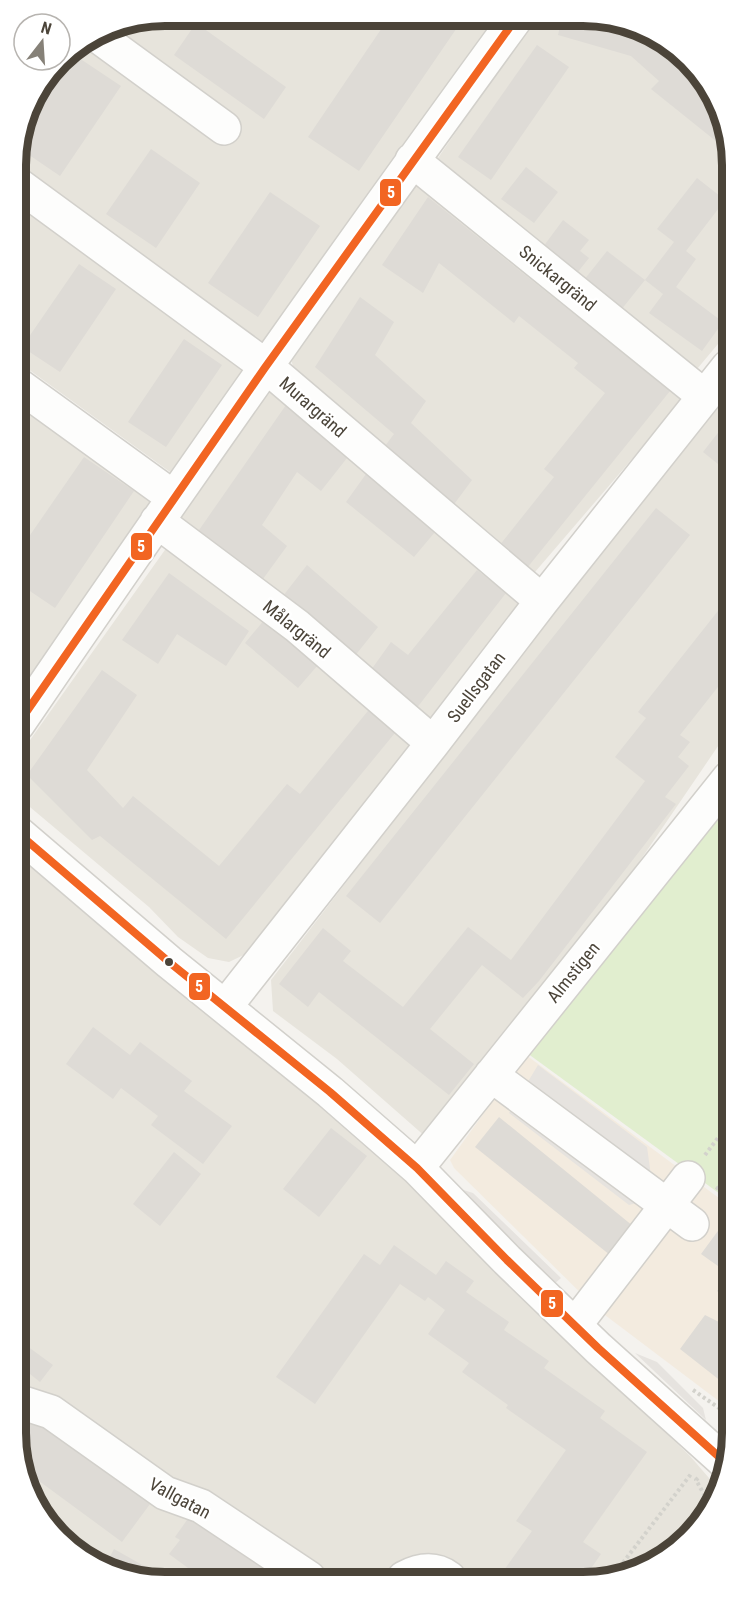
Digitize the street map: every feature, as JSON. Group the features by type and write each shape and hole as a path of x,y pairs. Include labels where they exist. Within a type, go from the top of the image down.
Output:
{"street":[{"path":"26,712 165,509 412,160 510,26"},
{"path":"103,40 224,128"},
{"name":"Snickargränd","path":"412,160 704,396"},
{"name":"Murargränd","path":"26,190 267,367 542,601"},
{"name":"Suellsgatan","path":"225,1007 722,374"},
{"name":"Målargränd","path":"26,392 165,509 433,743"},
{"name":"Almstigen","path":"417,1168 722,787"},
{"path":"26,840 330,1092 417,1168 574,1325 719,1457"},
{"path":"491,1075 679,1215"},
{"path":"574,1325 679,1215 688,1178"},
{"name":"Vallgatan","path":"26,1404 51,1412 165,1493 201,1506 300,1572"},
{"path":"415,1572 419,1570 435,1572"}],"path":[{"path":"620,1566 691,1474"}],"shaded area":[{"path":"500,26 177,477 26,368 26,156 28,138 36,111 49,87 61,72 72,72 72,61 87,49 111,36 147,27"},
{"path":"529,26 609,28 636,36 652,44 681,66 693,80 711,111 717,129 722,165 722,339 692,375 438,158"},
{"path":"416,182 686,396 529,579 295,373 290,356"},
{"path":"271,378 528,608 431,725 167,523"},
{"path":"722,404 722,741 584,943 427,1138 337,1059 273,1011 271,980 548,620"},
{"path":"26,409 155,503 26,690"},
{"path":"167,547 287,631 420,743 252,951 229,962 208,958 178,937 149,907 26,804 26,746"},
{"path":"26,861 219,1019 405,1177 483,1257 690,1456 709,1478 711,1486 698,1510 674,1537 660,1548 636,1561 618,1567 582,1572 165,1572 138,1569 103,1557 87,1548 66,1531 44,1502 36,1486 27,1450"},
{"path":"526,1055 721,1200 721,1403 597,1309 454,1168 450,1160"},
{"path":"538,1065 647,1147 651,1176 648,1200 629,1205 509,1113"},
{"path":"454,1187 473,1193 561,1278 553,1285"},
{"path":"635,1353 657,1362 703,1408 706,1420"}],"green space":[{"path":"722,803 721,1195 527,1053"}],"building":[{"path":"194,26 200,26 286,87 264,119 174,55"},
{"path":"383,26 458,26 359,171 308,137"},
{"path":"560,26 609,28 636,36 667,54 681,66 703,95 711,111 719,144 651,89 659,81 631,56 558,35"},
{"path":"537,45 569,67 491,180 458,157"},
{"path":"77,57 121,86 60,176 26,153 30,129 40,103 61,72 72,72 72,61"},
{"path":"151,149 200,183 156,248 106,214"},
{"path":"526,167 558,192 534,223 501,199"},
{"path":"697,178 722,198 722,204 686,251 696,259 676,287 722,321 702,351 649,313 663,294 645,280 674,242 657,229"},
{"path":"270,192 320,226 258,317 208,283"},
{"path":"428,197 670,391 527,568 499,546 554,477 544,469 605,393 574,368 578,363 519,316 514,323 439,263 423,293 382,265"},
{"path":"563,220 589,240 580,251 589,258 577,273 543,247"},
{"path":"607,251 645,280 621,310 584,280"},
{"path":"79,264 116,289 60,372 26,350 26,341"},
{"path":"360,297 394,322 375,355 426,401 411,423 472,480 452,507 385,446 394,434 315,367"},
{"path":"184,339 222,365 166,447 128,422"},
{"path":"286,405 347,458 321,491 297,472 262,525 287,546 263,579 197,533"},
{"path":"722,428 722,467 703,452"},
{"path":"84,457 134,491 55,608 26,588 26,541"},
{"path":"366,474 435,532 414,557 346,502"},
{"path":"656,508 690,535 380,923 346,896"},
{"path":"307,565 378,627 354,657 283,596"},
{"path":"477,570 506,593 416,709 371,670 391,642 408,655"},
{"path":"169,573 249,631 226,666 177,634 158,664 122,640"},
{"path":"722,606 722,682 680,735 690,742 678,757 689,766 665,797 676,804 539,981 523,998 482,965 430,1029 474,1064 449,1095 319,992 308,1007 279,984 323,928 351,951 343,961 403,1007 468,927 511,960 645,781 615,757 646,718 638,712"},
{"path":"265,619 318,665 298,688 245,643"},
{"path":"102,670 137,695 87,770 123,808 133,796 219,866 287,784 300,794 372,706 399,728 226,939 100,836 92,840 27,775"},
{"path":"93,1027 130,1055 140,1042 192,1081 184,1091 232,1126 203,1164 151,1125 158,1116 121,1088 113,1099 66,1064"},
{"path":"499,1117 633,1226 610,1255 475,1147"},
{"path":"331,1128 367,1156 319,1217 283,1189"},
{"path":"174,1152 201,1174 160,1226 133,1204"},
{"path":"721,1227 721,1268 701,1254"},
{"path":"394,1245 436,1275 446,1261 474,1281 466,1292 509,1322 504,1330 549,1361 544,1368 605,1411 600,1418 647,1452 583,1542 601,1554 589,1571 503,1572 532,1531 516,1521 566,1450 506,1408 508,1405 462,1372 469,1363 428,1334 445,1310 428,1297 425,1301 400,1284 315,1404 276,1377 364,1254 380,1265"},
{"path":"705,1315 721,1323 721,1381 680,1349"},
{"path":"26,1347 53,1365 40,1382 26,1371"},
{"path":"34,1418 150,1504 122,1542 33,1476 27,1450 26,1429"},
{"path":"194,1510 276,1572 193,1572 169,1554 180,1540 175,1537"},
{"path":"114,1549 152,1571 138,1569 109,1559"}],"transit line":[{"name":"5","path":"26,712 264,369 511,26"},
{"name":"5","path":"26,840 169,962 330,1092 417,1168 598,1348 719,1457"}]}
